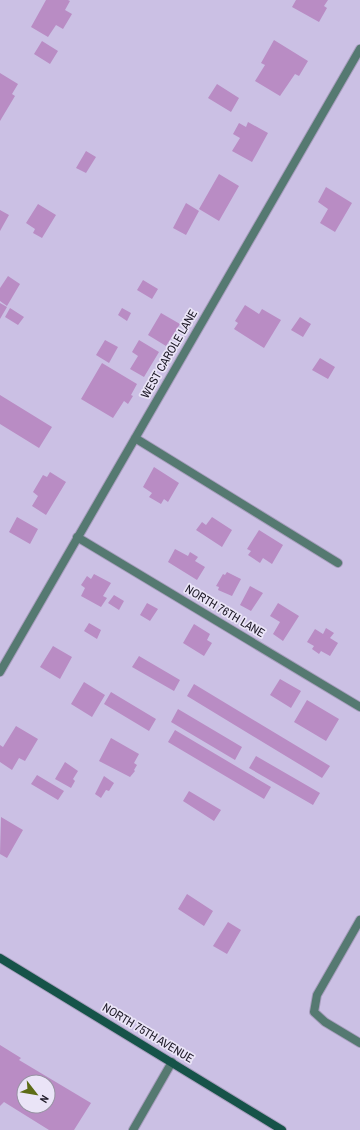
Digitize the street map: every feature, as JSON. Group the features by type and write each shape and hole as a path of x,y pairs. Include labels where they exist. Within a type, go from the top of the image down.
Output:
{"main road":[{"name":"NORTH 75TH AVENUE","path":"0,958 282,1130"}],"street":[{"name":"WEST CAROLE LANE","path":"0,672 360,49"},
{"path":"135,438 338,563"},
{"name":"NORTH 76TH LANE","path":"77,537 360,707"},
{"path":"360,920 317,995 314,1012 325,1022 360,1043"},
{"path":"133,1130 172,1062"}],"building":[{"path":"46,0 70,1 65,10 72,14 63,29 56,25 48,37 31,27"},
{"path":"296,0 328,0 324,6 327,8 319,22 292,7"},
{"path":"274,40 308,61 299,76 295,74 280,96 255,81 265,65 261,63"},
{"path":"42,41 58,51 50,64 34,54"},
{"path":"0,73 18,84 12,94 15,96 0,121"},
{"path":"217,84 239,98 231,112 208,98"},
{"path":"248,122 268,133 252,162 232,151 240,138 233,134 239,123 246,127"},
{"path":"86,151 96,157 86,173 76,168"},
{"path":"219,174 239,186 219,221 199,209"},
{"path":"326,187 352,203 335,232 320,223 328,209 318,202"},
{"path":"186,203 199,211 186,235 173,228"},
{"path":"38,204 56,215 42,238 33,233 35,229 26,223"},
{"path":"0,210 9,215 0,231"},
{"path":"8,276 20,284 7,306 0,301 0,288"},
{"path":"143,280 158,289 152,299 137,290"},
{"path":"0,303 7,307 0,319"},
{"path":"245,305 259,314 262,309 281,320 264,348 234,329 238,323 235,321"},
{"path":"10,308 24,317 18,325 5,317"},
{"path":"122,308 131,313 127,321 118,315"},
{"path":"161,313 180,324 166,346 148,335"},
{"path":"300,317 311,324 303,337 291,330"},
{"path":"105,340 118,347 109,363 96,355"},
{"path":"139,340 159,352 144,377 130,369 138,356 132,352"},
{"path":"320,358 335,367 328,379 312,370"},
{"path":"102,363 137,384 131,395 133,396 128,404 124,401 113,418 81,399"},
{"path":"0,395 52,427 39,448 0,424"},
{"path":"154,467 179,483 168,502 164,499 161,504 149,497 152,493 143,487"},
{"path":"50,472 66,482 46,515 32,506 38,496 33,492 43,475 47,477"},
{"path":"17,517 38,529 30,544 9,532"},
{"path":"212,517 232,530 222,547 196,530 202,522 206,525"},
{"path":"259,530 283,545 272,564 263,558 260,563 248,555 251,551 247,549"},
{"path":"175,549 188,556 190,552 198,557 195,561 205,567 197,580 168,562"},
{"path":"227,572 241,579 232,596 218,590 219,587 216,586 223,574 225,575"},
{"path":"94,574 111,583 103,596 107,598 101,607 81,596 85,588 81,585 87,576 91,579"},
{"path":"250,586 263,593 251,611 240,605"},
{"path":"114,595 124,601 119,610 108,603"},
{"path":"147,603 158,609 150,621 140,615"},
{"path":"278,603 299,616 283,641 273,634 280,622 270,616"},
{"path":"89,623 101,630 97,639 84,631"},
{"path":"194,624 210,634 207,640 212,643 204,656 183,643"},
{"path":"326,628 334,633 330,638 338,643 330,656 321,651 319,654 312,649 314,646 307,642 315,629 323,634"},
{"path":"53,646 72,657 60,679 40,667"},
{"path":"139,656 180,680 174,691 132,667"},
{"path":"280,679 301,691 291,708 270,695"},
{"path":"84,682 105,695 92,717 71,704"},
{"path":"194,684 330,766 322,778 187,696"},
{"path":"111,692 156,719 149,731 104,704"},
{"path":"307,700 339,719 326,741 294,722"},
{"path":"178,709 242,747 235,760 171,722"},
{"path":"16,726 38,739 25,761 19,758 12,770 0,762 0,745 3,747"},
{"path":"175,730 271,787 264,799 168,742"},
{"path":"111,738 139,754 134,763 137,765 134,770 135,771 130,777 99,761"},
{"path":"256,756 320,793 313,805 249,768"},
{"path":"65,762 78,771 73,779 75,781 71,788 55,779"},
{"path":"37,775 64,791 58,800 31,784"},
{"path":"104,776 114,783 109,791 106,790 101,798 95,794"},
{"path":"189,791 221,810 214,821 183,801"},
{"path":"1,817 23,830 7,858 0,854"},
{"path":"187,894 213,911 204,926 178,909"},
{"path":"228,922 241,930 227,954 213,946"},
{"path":"0,1045 21,1058 19,1060 42,1074 16,1074 16,1109 4,1102 0,1106"},
{"path":"56,1082 91,1103 74,1130 49,1130 23,1114 56,1114"}]}
